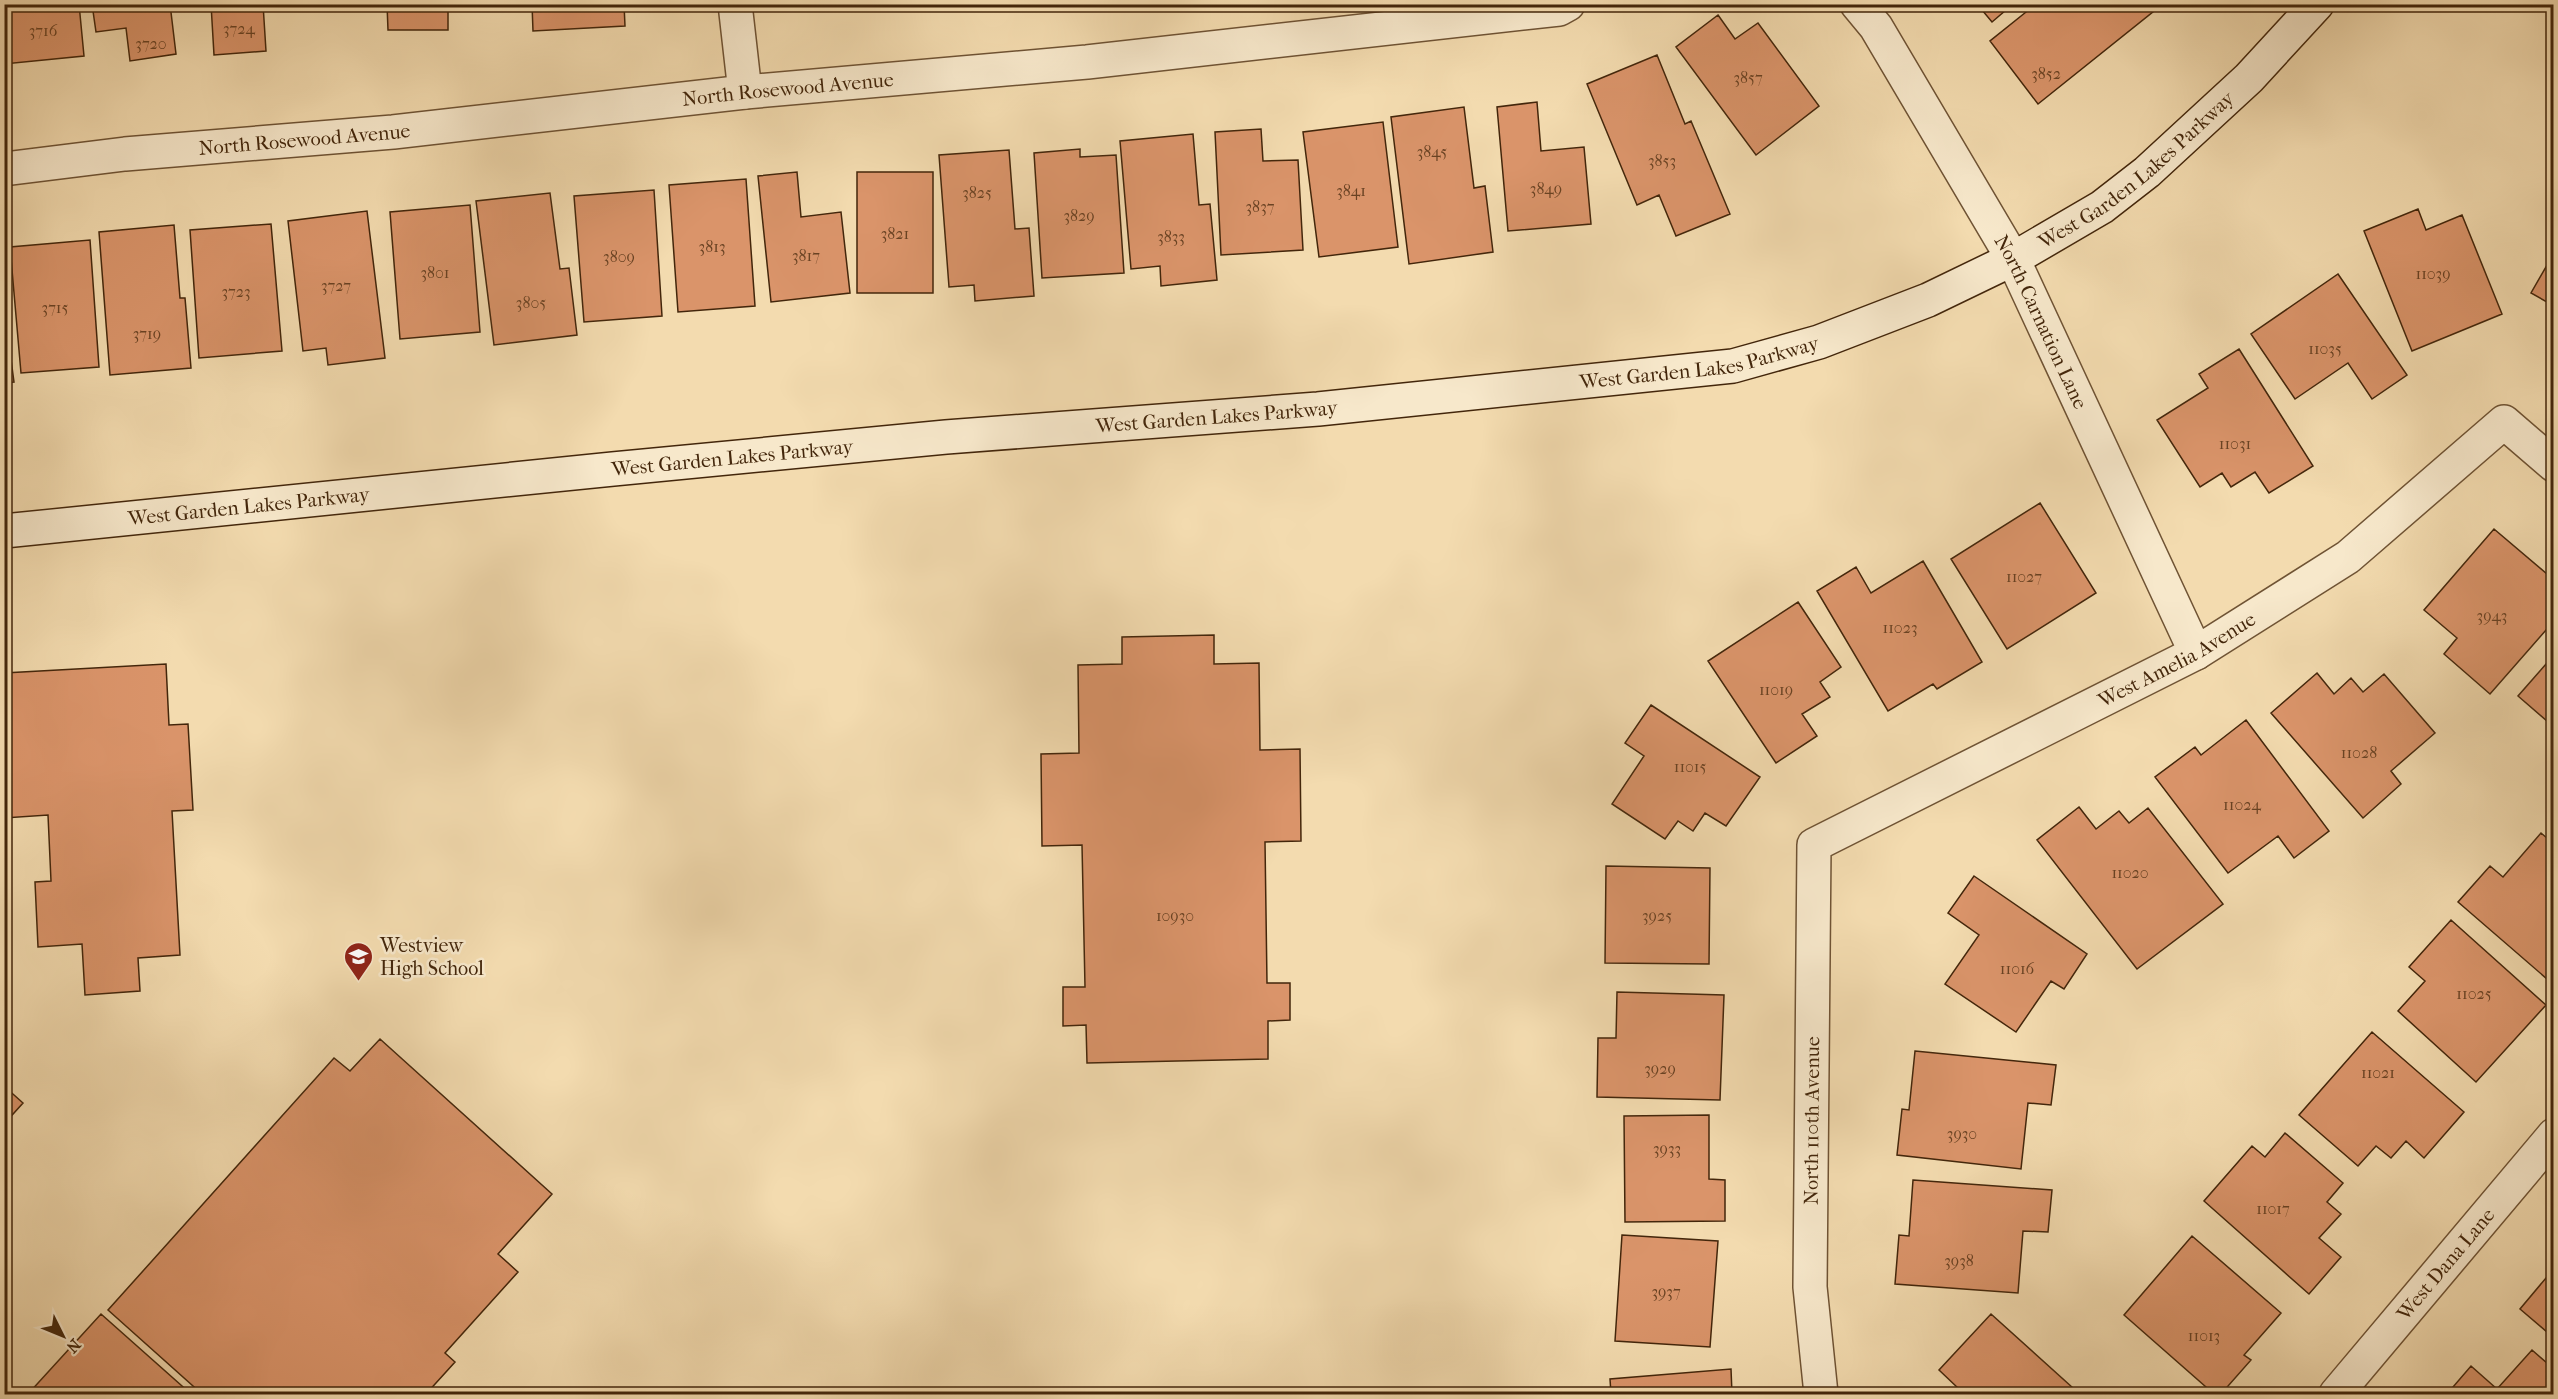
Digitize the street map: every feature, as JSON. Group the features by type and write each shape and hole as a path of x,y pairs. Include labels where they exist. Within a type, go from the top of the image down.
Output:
{"street":[{"path":"735,4 744,92"},
{"name":"North Rosewood Avenue","path":"4,169 125,154 405,131 744,92 1087,62 1559,9 1568,4"},
{"name":"North Carnation Lane","path":"1857,4 1876,27 2013,259 2196,653"},
{"name":"West Garden Lakes Parkway","path":"4,531 946,437 1318,409 1732,366 1830,338 1928,300 2013,259 2102,207 2147,172 2249,78 2317,4"},
{"name":"West Amelia Avenue","path":"1814,845 2196,653 2348,557 2504,422 2553,465"},
{"name":"North 110th Avenue","path":"1814,845 1810,1287 1821,1395"},
{"name":"West Dana Lane","path":"2336,1395 2553,1135"}],"building":[{"path":"4,4 79,4 84,56 4,64"},
{"path":"92,4 170,4 176,54 130,61 126,28 96,32"},
{"path":"211,4 263,4 266,51 214,55"},
{"path":"387,4 448,4 448,30 388,30"},
{"path":"532,4 624,4 625,26 533,31"},
{"path":"836,4 883,4 837,9"},
{"path":"1977,4 2013,4 1992,22"},
{"path":"2036,4 2149,4 2154,11 2038,104 1990,41"},
{"path":"1718,15 1735,39 1758,23 1819,106 1756,155 1676,47"},
{"path":"1657,55 1685,124 1691,121 1730,214 1676,236 1659,195 1637,205 1587,84"},
{"path":"1537,102 1541,151 1584,147 1591,224 1508,231 1497,107"},
{"path":"1464,107 1474,188 1485,186 1493,252 1409,264 1391,117"},
{"path":"1383,122 1398,247 1319,257 1303,132"},
{"path":"1261,129 1263,161 1298,160 1303,250 1221,255 1215,132"},
{"path":"1193,134 1199,205 1210,204 1217,280 1161,286 1160,266 1131,269 1120,141"},
{"path":"1080,149 1080,157 1116,155 1124,273 1042,278 1034,153"},
{"path":"1009,150 1015,229 1029,228 1034,296 975,301 974,285 949,287 939,155"},
{"path":"797,172 801,217 841,212 850,293 771,302 758,176"},
{"path":"857,172 933,172 933,293 857,293"},
{"path":"746,179 755,306 678,312 669,185"},
{"path":"654,190 662,316 584,322 574,196"},
{"path":"550,193 560,269 569,268 577,335 494,345 476,201"},
{"path":"470,205 480,332 400,339 390,212"},
{"path":"2418,209 2426,230 2462,215 2502,314 2412,351 2364,231"},
{"path":"367,211 385,358 328,365 326,348 303,351 288,221"},
{"path":"271,224 282,351 199,358 190,230"},
{"path":"174,225 180,298 185,298 191,368 110,375 99,232"},
{"path":"90,240 99,367 21,373 10,247"},
{"path":"2554,253 2554,306 2531,293"},
{"path":"2338,274 2407,375 2372,399 2348,363 2295,399 2251,334"},
{"path":"4,307 14,382 4,383"},
{"path":"2239,349 2313,466 2269,493 2255,472 2231,487 2222,473 2200,487 2157,420 2208,388 2199,374"},
{"path":"2040,503 2096,593 2007,649 1951,559"},
{"path":"2494,529 2554,580 2554,621 2490,694 2444,654 2457,638 2424,610"},
{"path":"1923,561 1982,662 1937,689 1933,684 1888,711 1817,591 1856,567 1871,593"},
{"path":"1798,602 1841,667 1820,682 1830,697 1802,714 1817,736 1776,763 1708,661"},
{"path":"1214,635 1214,664 1259,663 1260,750 1300,749 1301,841 1265,842 1267,983 1290,983 1290,1020 1268,1021 1268,1059 1087,1063 1086,1025 1063,1026 1063,987 1085,987 1082,845 1042,846 1041,754 1079,753 1078,665 1122,664 1122,637"},
{"path":"2554,655 2554,727 2518,696"},
{"path":"166,664 169,725 188,724 193,810 172,811 180,955 138,958 140,991 85,995 82,944 38,947 35,882 51,881 48,815 4,818 4,673"},
{"path":"2317,673 2334,694 2351,678 2363,692 2384,674 2435,733 2391,771 2401,784 2363,818 2271,713"},
{"path":"1651,705 1760,777 1726,826 1705,813 1693,831 1678,821 1665,839 1612,804 1644,756 1625,743"},
{"path":"2246,720 2329,831 2294,858 2278,836 2228,873 2155,777 2195,747 2201,755"},
{"path":"2079,807 2096,829 2119,811 2129,823 2148,808 2223,904 2137,969 2037,840"},
{"path":"2541,833 2554,844 2554,985 2458,902 2490,866 2503,877"},
{"path":"1606,866 1710,868 1709,964 1605,963"},
{"path":"1974,876 2087,954 2064,989 2051,981 2016,1032 1945,984 1979,935 1948,913"},
{"path":"2451,920 2546,1005 2476,1082 2398,1011 2425,981 2409,967"},
{"path":"1617,992 1724,995 1720,1100 1597,1097 1598,1038 1616,1038"},
{"path":"2372,1032 2464,1112 2424,1158 2406,1141 2391,1158 2376,1146 2358,1166 2299,1115"},
{"path":"380,1039 552,1194 498,1254 518,1272 445,1353 455,1362 426,1394 202,1394 108,1310 334,1058 350,1071"},
{"path":"1915,1051 2056,1065 2051,1105 2028,1103 2021,1169 1897,1155 1902,1109 1909,1110"},
{"path":"4,1086 23,1103 4,1124"},
{"path":"1709,1115 1709,1179 1725,1180 1725,1221 1625,1222 1624,1116"},
{"path":"2285,1133 2343,1183 2327,1202 2341,1214 2319,1238 2341,1257 2309,1294 2204,1201 2252,1146 2265,1157"},
{"path":"1913,1180 2052,1190 2048,1232 2023,1231 2018,1293 1895,1284 1899,1235 1909,1236"},
{"path":"1622,1235 1718,1241 1710,1347 1615,1341"},
{"path":"2192,1236 2281,1313 2244,1355 2251,1360 2221,1394 2214,1394 2124,1315"},
{"path":"2551,1272 2554,1275 2554,1338 2520,1309"},
{"path":"101,1314 191,1394 28,1394"},
{"path":"1991,1314 2073,1388 2067,1394 1954,1394 1959,1389 1939,1370"},
{"path":"2532,1350 2554,1369 2554,1394 2447,1394 2471,1366 2497,1389"},
{"path":"1731,1369 1732,1394 1611,1394 1610,1379"}],"place":[{"name":"Westview High School","path":"359,982"}]}
